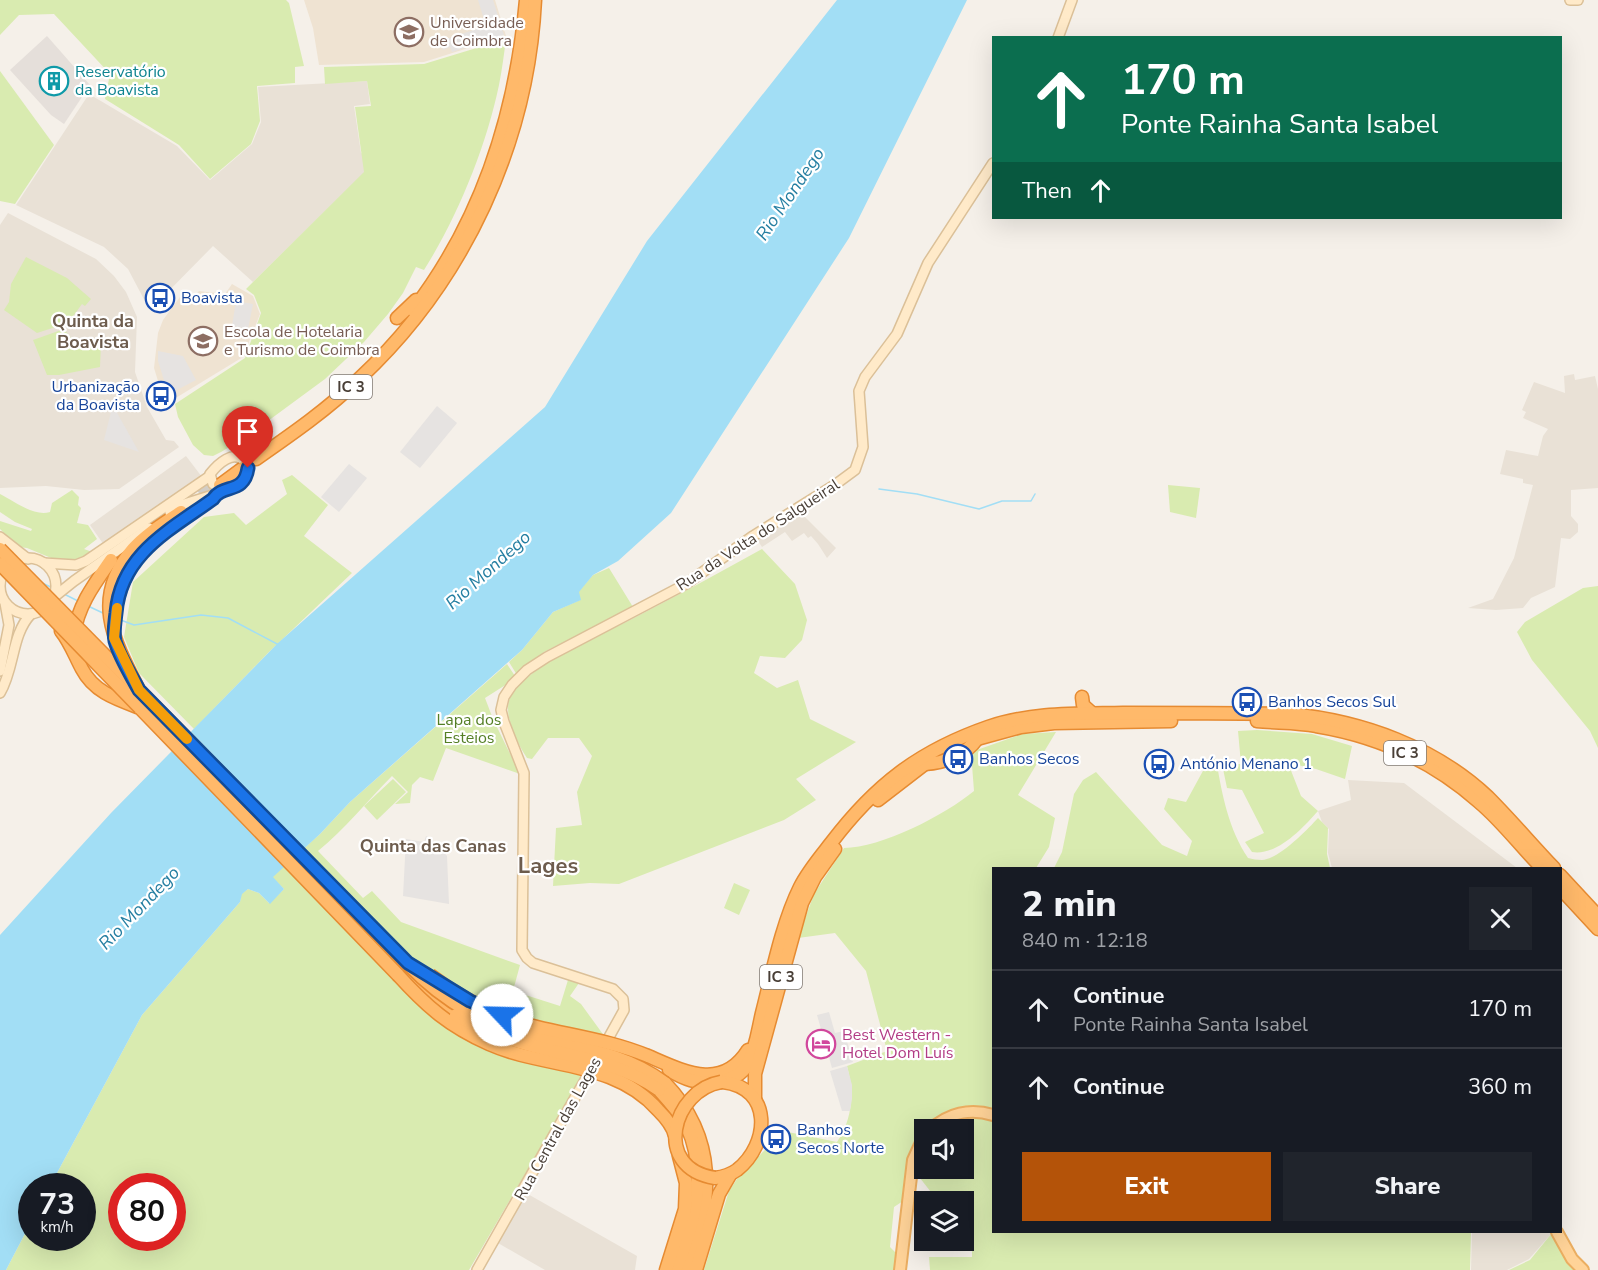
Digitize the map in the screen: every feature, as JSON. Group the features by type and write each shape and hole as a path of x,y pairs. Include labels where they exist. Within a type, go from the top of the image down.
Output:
{"highway":[{"name":"IC 3","path":"426,297 481,194 493,162 512,98 523,34 526,0"},
{"name":"IC 3","path":"254,456 313,419 362,377 400,336 470,236 487,201 506,151 522,95 531,42 534,0"},
{"path":"487,201 505,174"},
{"path":"397,318 426,297"},
{"path":"416,325 426,297"},
{"path":"217,485 241,465"},
{"path":"139,690 114,638 109,618 109,602 113,584 144,539 182,512"},
{"path":"0,549 438,992 486,1021 518,1033 610,1054 637,1065 684,1104 695,1122 702,1144 707,1182 702,1220 686,1270"},
{"path":"77,659 75,621 109,558"},
{"path":"3,567 417,996 448,1023 476,1038 518,1054 587,1069 613,1078 631,1086 649,1100 674,1131 687,1192 679,1233 666,1270"},
{"path":"41,615 66,637 93,685 111,697 140,708"},
{"path":"1071,714 1079,698 1092,714"},
{"name":"IC 3","path":"761,1018 788,918 801,886 820,856 868,797 901,770 934,749 989,726 1019,718 1071,714 1291,714 1326,718 1357,726 1403,742 1448,766 1487,796 1553,867"},
{"name":"IC 3","path":"696,1270 719,1194 730,1174 743,1164 757,1140 762,1120 761,1113 751,1095 753,1083 796,920 807,891 847,833 875,803 925,765 940,763 970,749 977,739 1021,727 1054,723 1171,721 1314,725 1355,734 1399,750 1443,773 1481,803 1541,867"},
{"path":"1562,877 1598,916"},
{"path":"1562,890 1598,929"},
{"path":"408,963 470,1001 502,1015 536,1026 613,1043 689,1073 710,1075 730,1069 744,1057 761,1018"},
{"path":"398,975 456,1015 483,1029 534,1047 599,1061 662,1087 687,1127 696,1164 697,1180 693,1216 688,1237 675,1270"},
{"path":"675,1136 683,1111 700,1090 739,1074 748,1064 759,1032 761,1018"},
{"path":"648,1056 683,1079 698,1083 740,1086 751,1095"},
{"path":"678,1156 693,1172 715,1178 730,1174"}],"main road":[{"path":"1059,36 1072,0"},
{"path":"1570,0 1578,0"},
{"name":"Rua da Volta do Salgueiral","path":"614,989 533,963 522,950 524,772 504,722 501,710 504,697 527,670 546,657 686,584 753,536 855,470 863,447 859,391 864,377 897,334 928,263 992,164"},
{"path":"54,597 181,505 217,485"},
{"path":"131,560 213,499 217,485"},
{"path":"0,537 28,559 44,563 76,565 217,485"},
{"path":"0,671 9,625 1,592 3,567 28,559"},
{"path":"0,693 11,669 22,624 41,615 54,597 56,585 53,573 44,563"},
{"path":"5,602 16,612 41,615"},
{"name":"Rua Central das Lages","path":"477,1270 624,1010 623,999 614,989"},
{"path":"945,1119 960,1113 971,1112 992,1115"},
{"path":"900,1270 914,1158"},
{"path":"1558,1233 1572,1259 1583,1270"}],"shaded area":[{"name":"Universidade de Coimbra","path":"304,0 495,0 506,36 424,62 319,65 313,28"},
{"path":"478,0 493,0 504,35 452,52 450,47 443,50 440,41 486,26"},
{"name":"Reservatório da Boavista","path":"47,36 90,85 64,124 51,115 10,70"},
{"path":"367,81 370,104 354,106 361,153 368,155 366,171 253,282 213,246 153,307 148,307 128,269 104,247 16,205 89,94 177,146 210,180 252,144 261,122 258,87"},
{"path":"8,213 96,259 114,276 126,292 137,317 135,372 147,407 166,440 174,441 179,447 119,489 84,490 46,486 0,488 0,225"},
{"name":"Escola de Hotelaria e Turismo de Coimbra","path":"232,284 253,296 260,314 243,357 174,399 162,394 154,368 158,333 163,320 180,297 192,299 199,291 225,294"},
{"path":"236,301 253,304 248,329 232,326"},
{"path":"158,351 183,356 196,380 169,392 158,361"},
{"path":"1574,374 1575,380 1595,376 1598,389 1598,488 1571,490 1571,516 1578,524 1578,532 1570,539 1561,538 1555,587 1531,598 1523,608 1496,610 1468,608 1493,599 1514,558 1533,485 1523,483 1523,479 1500,474 1506,450 1538,456 1543,436 1548,429 1523,418 1526,412 1522,410 1534,382 1565,393 1564,376"},
{"path":"437,406 457,423 420,468 400,452"},
{"path":"116,411 139,452 104,440 111,412"},
{"path":"186,456 202,477 104,545 90,525"},
{"path":"349,464 367,478 339,512 321,497"},
{"path":"797,509 836,548 827,558 811,536 808,538 804,533 792,541 785,532 762,547 754,535"},
{"path":"1348,780 1404,783 1516,867 1332,867 1328,853 1329,829 1322,822 1318,811 1351,800"},
{"path":"426,836 441,847 447,856 449,904 403,896 406,839 424,842"},
{"path":"829,1012 835,1033 844,1031 853,1062 832,1068 817,1015"},
{"path":"847,1066 852,1085 852,1099 850,1111 842,1111 830,1071"},
{"path":"526,1193 637,1256 635,1270 545,1270 498,1243"},
{"path":"1472,1233 1552,1233 1529,1259 1507,1270 1471,1270"}],"green space":[{"path":"0,0 286,0 289,3 304,66 295,67 295,83 257,86 260,121 251,144 210,179 179,145 105,99 110,74 54,14 19,15 0,35"},
{"path":"506,39 499,85 479,157 448,227 424,270 416,267 403,293 388,314 364,342 325,379 246,437 213,456 204,455 193,445 178,417 175,404 245,358 261,313 254,295 246,289 364,172 355,107 371,106 367,81 325,84 324,67 424,64"},
{"path":"0,71 54,145 15,204 0,201"},
{"path":"26,257 67,278 91,299 85,306 82,304 68,323 37,333 4,310 9,302 11,284"},
{"path":"64,329 79,348 88,344 101,343 100,367 47,375 33,340"},
{"path":"292,475 328,505 304,536 352,573 268,653 194,729 139,673 124,637 133,582 204,517 234,513 246,525 287,494 282,480"},
{"path":"1168,485 1200,488 1196,518 1170,512"},
{"path":"72,490 79,497 78,505 81,508 77,523 88,525 97,539 84,549 95,553 75,561 56,560 19,547 0,529 0,521 31,531 32,529 0,512 0,494 24,508 44,513 50,512 52,503"},
{"path":"762,549 795,584 807,620 802,640 785,658 760,656 754,673 777,688 798,680 810,719 856,742 796,779 816,800 784,820 619,884 590,883 553,886 556,828 582,825 577,792 592,756 579,738 548,738 532,759 527,758 515,736 509,718 509,701 512,694 535,671 567,651"},
{"path":"609,568 633,607 544,652 517,675 509,662 522,650 553,612 580,600 578,592 593,575"},
{"path":"1598,586 1598,748 1590,731 1532,660 1517,632 1525,622 1583,588"},
{"name":"Lapa dos Esteios","path":"507,664 515,676 485,698 520,774 446,748 433,781 420,777 412,785 410,803 395,804 408,792 392,776 318,851 363,898 372,891 401,922 520,965 513,991 560,1006 568,980 579,983 570,996 581,1004 605,1037 469,1270 6,1270 18,1247 18,1251 96,1251 96,1173 57,1173 142,1015 240,902 241,894 248,889 259,893 269,903 284,889 272,877 320,834 350,802"},
{"path":"1238,731 1312,734 1352,746 1345,779 1288,763 1301,796 1318,811 1280,846 1271,850 1252,852 1245,842 1264,833 1242,790 1227,788 1222,764 1241,764"},
{"path":"1056,732 1018,795 1055,818 1049,847 1037,867 992,867 992,1109 962,1107 934,1119 914,1119 914,1142 907,1159 903,1201 894,1207 890,1247 896,1253 894,1270 704,1270 729,1191 737,1179 783,1131 837,1142 846,1124 851,1105 851,1086 847,1066 887,1051 866,971 835,933 798,938 814,894 844,848 859,847 894,836 930,820 974,791 971,752 1022,734"},
{"path":"1210,758 1216,759 1223,798 1231,823 1248,858 1262,860 1276,855 1318,818 1328,828 1327,854 1330,867 1054,867 1062,852 1074,794 1083,780 1096,772 1162,845 1187,856 1192,841 1164,809 1168,798 1186,802"},
{"path":"393,779 406,792 377,820 364,806"},
{"path":"734,883 750,890 739,915 724,908"},
{"path":"987,1118 992,1120 992,1233 1471,1233 1470,1270 930,1270 929,1257 972,1257 972,1251 974,1251 974,1191 930,1191 921,1179 974,1179 974,1119 963,1119"},
{"path":"1552,1233 1577,1270 1509,1270 1530,1260"}],"water":[{"name":"Rio Mondego","path":"837,0 967,0 849,238 671,513 618,561 593,575 579,592 581,600 553,612 522,650 350,802 320,834 273,877 284,889 270,904 259,893 248,889 242,894 240,902 142,1015 57,1173 18,1173 18,1247 6,1270 0,1270 0,935 111,813 278,643 545,407 647,241"}],"waterway":[{"path":"879,489 917,494 979,509 1002,501 1031,501 1035,494"},
{"path":"40,582 57,590"},
{"path":"64,594 78,601"},
{"path":"88,606 105,614"},
{"path":"118,619 134,625 201,615 228,618 279,645"}],"tunnel":[{"path":"239,462 252,454"},
{"path":"139,533 217,479"}],"slow traffic":[{"path":"117,608 114,638 139,690 187,739"}],"place":[{"name":"Universidade de Coimbra","path":"409,32"},
{"name":"Reservatório da Boavista","path":"54,81"},
{"name":"Boavista","path":"160,298"},
{"name":"Escola de Hotelaria e Turismo de Coimbra","path":"203,341"},
{"name":"Urbanização da Boavista","path":"161,396"},
{"name":"Banhos Secos Sul","path":"1247,702"},
{"name":"Banhos Secos","path":"958,759"},
{"name":"António Menano 1","path":"1159,764"},
{"name":"Best Western - Hotel Dom Luís","path":"821,1044"},
{"name":"Banhos Secos Norte","path":"776,1139"}],"district":[{"name":"Quinta da Boavista","path":"93,331"},
{"name":"Quinta das Canas","path":"433,846"},
{"name":"Lages","path":"548,866"}],"route":[{"path":"248,468 245,480 241,484 216,494 213,499 149,545 134,563 117,602 114,638 122,658 139,690 408,963 470,1001 502,1015"}]}
